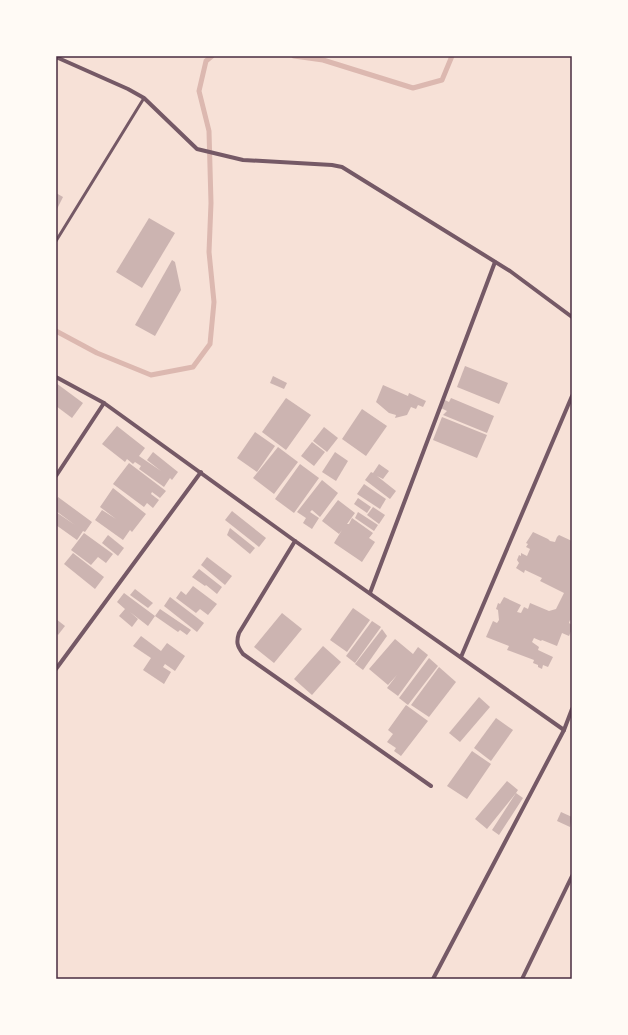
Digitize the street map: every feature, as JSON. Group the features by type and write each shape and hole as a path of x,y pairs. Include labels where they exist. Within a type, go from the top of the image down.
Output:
{"street":[{"path":"56,57 128,89 144,98 197,149 243,160 332,165 342,167 510,271 572,317"},
{"path":"370,593 495,262"},
{"path":"56,377 104,403 295,541 564,730"},
{"path":"461,657 572,396"},
{"path":"56,476 104,403"},
{"path":"56,669 201,472"},
{"path":"295,541 239,633 237,640 238,647 243,654 431,786"},
{"path":"433,979 564,730 572,709"},
{"path":"522,979 572,876"}],"lane":[{"path":"56,241 144,98"}],"building":[{"path":"56,193 63,197 56,211"},
{"path":"149,218 175,233 142,288 116,272"},
{"path":"172,260 175,262 181,290 155,336 135,325"},
{"path":"465,366 508,383 499,404 457,387"},
{"path":"273,376 287,383 284,389 270,383"},
{"path":"56,383 83,403 72,418 56,406"},
{"path":"383,385 408,396 409,393 426,401 423,407 418,405 416,409 411,407 407,415 395,418 396,415 389,413 376,402"},
{"path":"286,398 311,415 286,450 262,432"},
{"path":"451,398 494,416 487,433 443,415 447,411 441,408 443,399 449,402"},
{"path":"362,409 387,426 366,456 342,439"},
{"path":"442,417 487,435 477,458 433,440"},
{"path":"117,426 145,448 139,456 161,471 147,460 153,452 178,472 172,480 170,478 164,487 139,469 141,466 135,462 133,464 127,459 125,462 102,444"},
{"path":"324,427 338,438 327,452 313,441"},
{"path":"255,432 275,446 257,472 237,458"},
{"path":"312,442 325,452 314,466 301,456"},
{"path":"278,447 298,462 274,494 253,478"},
{"path":"335,452 348,461 336,481 322,472"},
{"path":"129,463 166,491 160,498 152,492 151,494 159,500 153,508 147,503 144,507 113,484"},
{"path":"300,464 319,478 294,513 275,499"},
{"path":"379,464 389,471 383,479 377,476 396,491 390,499 365,480 371,472 373,473"},
{"path":"322,480 338,493 320,517 312,510 310,512 319,518 312,529 303,523 306,518 297,512"},
{"path":"364,484 386,499 380,509 357,494"},
{"path":"113,488 146,514 132,532 130,530 123,540 95,520 102,510 116,519 100,507"},
{"path":"58,497 92,522 77,540 56,525 56,512 75,525 56,511 56,501"},
{"path":"358,498 371,507 367,513 354,504"},
{"path":"338,500 355,513 347,524 349,524 352,518 373,533 369,538 375,542 362,562 334,543 342,530 339,534 322,521"},
{"path":"373,507 385,515 379,524 367,515"},
{"path":"232,511 266,538 259,547 225,520"},
{"path":"358,512 378,525 374,531 355,518"},
{"path":"230,528 255,548 250,554 227,535"},
{"path":"533,532 550,541 555,542 559,535 572,541 572,621 570,620 569,623 572,625 572,629 569,636 562,633 557,646 534,638 532,642 539,647 538,650 553,657 548,667 543,665 542,669 533,663 534,660 507,650 509,646 486,637 493,621 497,623 499,620 498,610 496,609 498,603 500,604 504,597 521,605 517,612 521,613 524,607 528,609 530,603 549,611 556,609 564,593 540,581 542,578 525,570 524,573 516,568 519,563 517,560 519,555 521,556 521,553 527,556 530,549 526,547 528,544 526,543"},
{"path":"84,533 113,554 106,563 98,557 91,565 71,550"},
{"path":"108,535 124,548 118,556 102,543"},
{"path":"73,553 104,577 95,589 64,564"},
{"path":"207,557 232,576 225,585 201,565"},
{"path":"199,569 222,587 217,594 206,585 205,586 192,577"},
{"path":"193,586 217,604 208,615 200,609 196,613 176,598 181,591 186,595"},
{"path":"135,589 153,603 148,608 130,595"},
{"path":"124,593 155,616 148,626 130,612 138,619 132,627 119,616 125,609 117,602"},
{"path":"170,597 204,623 197,632 164,606"},
{"path":"353,608 370,620 347,652 330,640"},
{"path":"160,609 191,630 187,635 180,630 178,632 155,616"},
{"path":"282,613 302,629 274,663 254,647"},
{"path":"56,619 65,626 58,635 56,633"},
{"path":"372,621 381,627 355,663 346,656"},
{"path":"382,629 387,636 363,670 355,664"},
{"path":"141,636 161,651 167,643 185,656 175,671 165,664 163,667 171,672 164,684 143,670 151,658 133,646"},
{"path":"395,639 413,654 418,647 428,655 398,696 387,688 397,675 388,685 369,669"},
{"path":"323,646 341,662 312,695 294,679"},
{"path":"429,658 438,666 408,705 399,698"},
{"path":"439,667 456,682 429,717 411,705"},
{"path":"479,697 490,707 460,742 449,733"},
{"path":"406,705 428,721 401,756 394,751 396,748 387,742 393,734 388,730"},
{"path":"496,718 513,730 491,761 474,748"},
{"path":"472,751 491,764 467,799 447,786"},
{"path":"507,781 518,790 487,829 475,819"},
{"path":"516,793 523,798 499,835 492,830"},
{"path":"561,812 572,817 570,827 557,821"}],"waterway":[{"path":"56,331 97,353 151,375 193,367 210,344 214,302 209,252 211,203 209,131 199,91 206,61 212,56"},
{"path":"294,56 323,60 413,88 442,80 452,56"}]}
